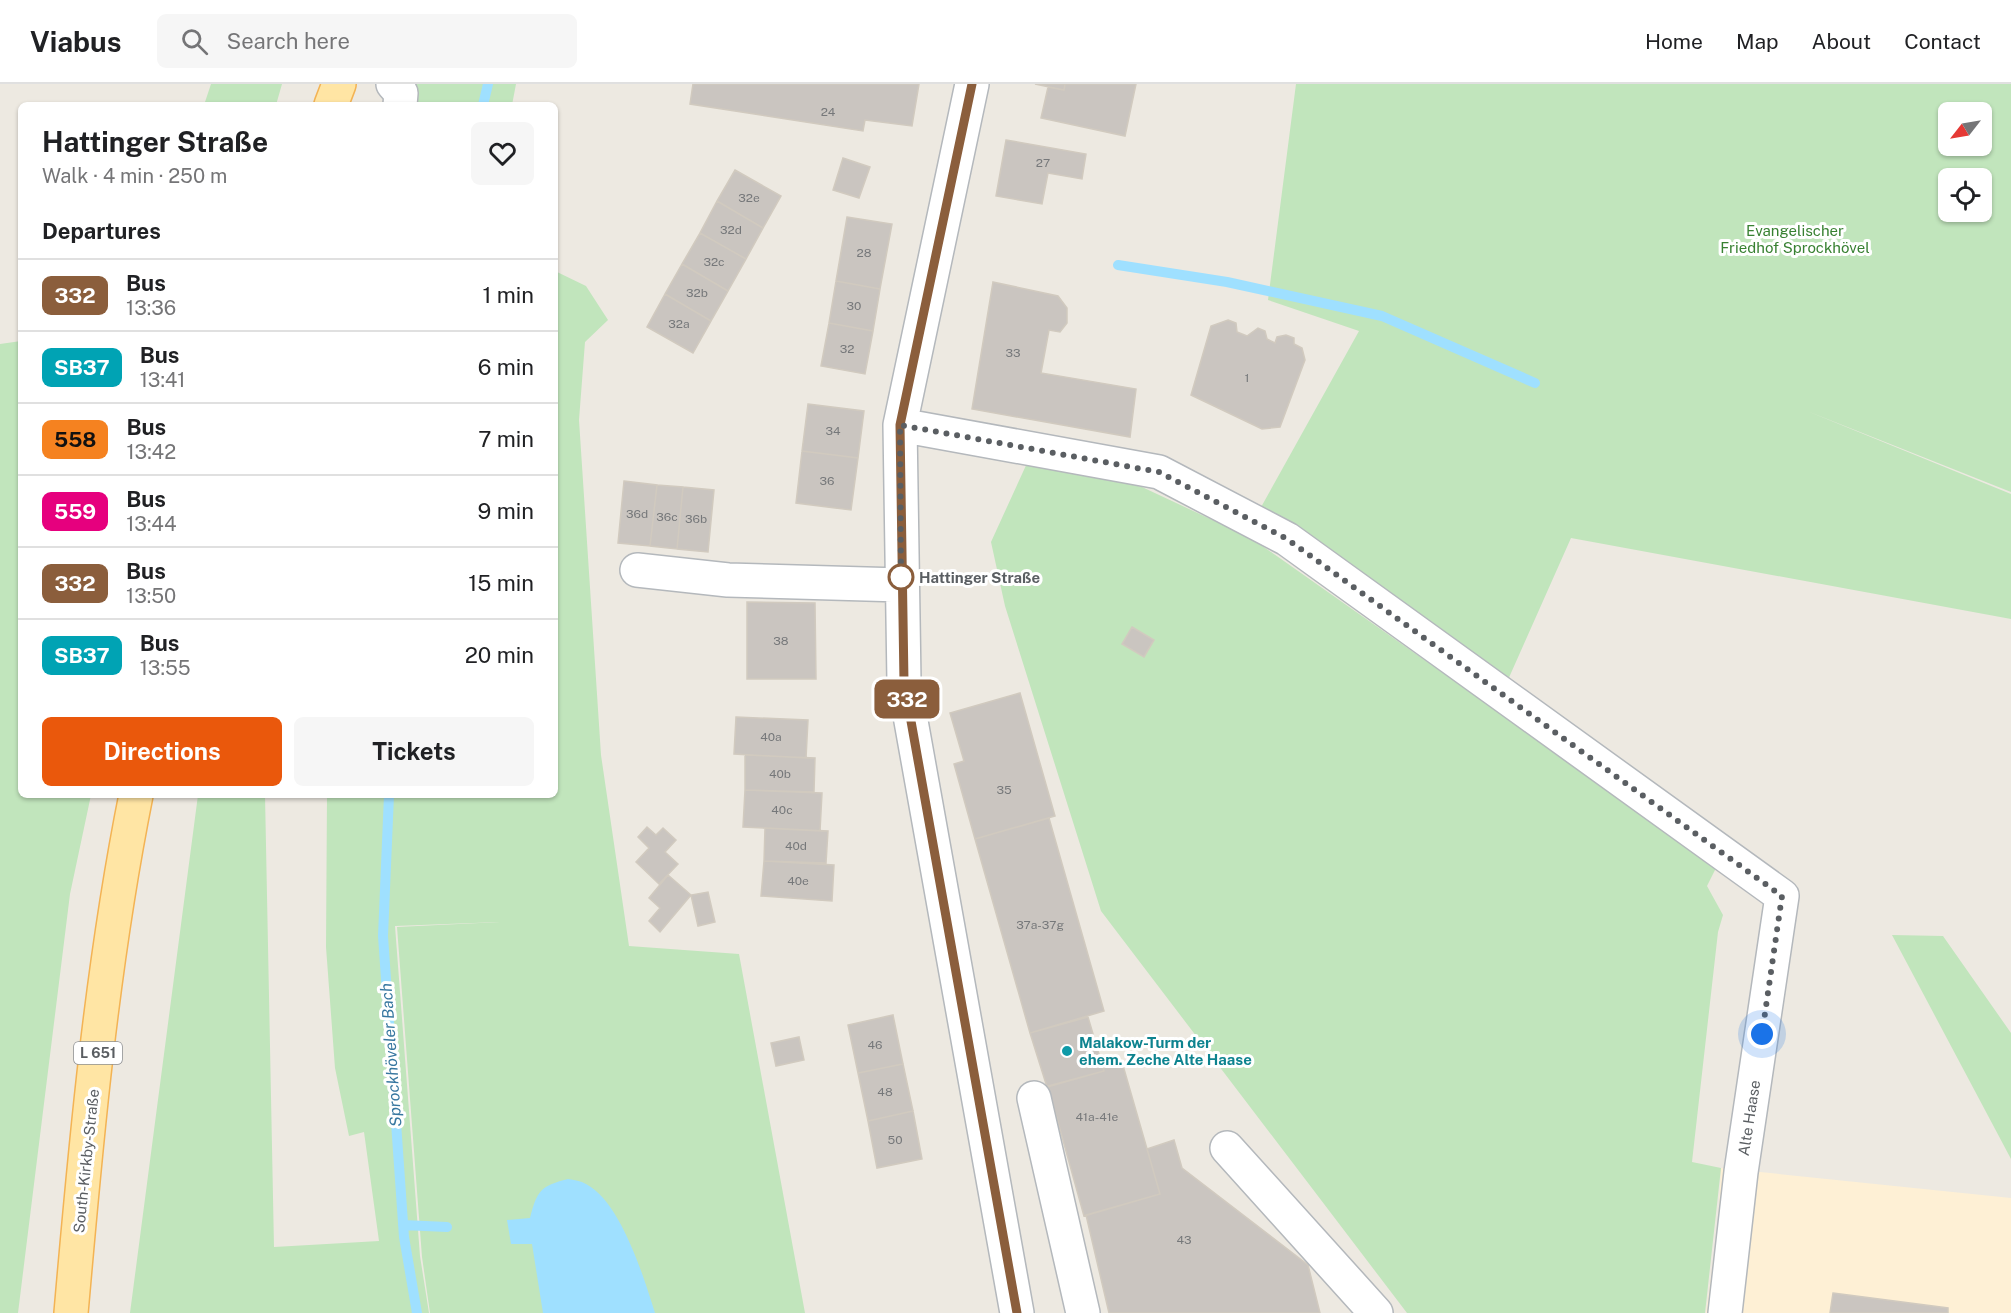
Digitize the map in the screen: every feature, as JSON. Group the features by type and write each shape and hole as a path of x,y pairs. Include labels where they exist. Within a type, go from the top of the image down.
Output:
{"main road":[{"path":"332,102 339,84"},
{"name":"South-Kirkby-Straße","path":"71,1313 86,1146 123,862 135,798"}],"street":[{"path":"972,84 900,425 904,682 1017,1313"},
{"name":"Alte Haase","path":"900,425 1159,472 1287,539 1782,896 1741,1172 1725,1313"},
{"path":"637,570 728,580 828,581 902,585"},
{"path":"1034,1098 1083,1313"},
{"path":"1227,1148 1376,1313"}],"shaded area":[{"path":"1721,1168 2011,1198 2011,1313 1706,1313 1718,1223"}],"green space":[{"path":"211,84 282,84 277,102 205,102"},
{"path":"407,84 516,84 513,102 410,102"},
{"name":"Evangelischer Friedhof Sprockhövel","path":"1296,84 2011,84 2011,492 1807,411 2011,494 2011,619 1571,538 1507,682 1260,509 1359,331 1268,300"},
{"path":"558,272 586,286 608,320 585,342 579,420 601,755 629,946 739,954 805,1313 430,1313 422,1257 397,927 500,922 395,926 420,1256 429,1313 130,1313 198,798 265,798 274,1247 379,1241 364,1132 349,1136 335,1068 326,947 327,798 558,798"},
{"path":"18,341 18,798 90,798 70,894 18,1313 0,1313 0,344"},
{"path":"1028,461 1142,487 1251,538 1717,866 1707,886 1723,915 1718,932 1692,1162 1721,1168 1705,1313 1407,1313 1101,911 1005,606 991,542"},
{"path":"1892,935 1943,936 2011,1033 2011,1159"}],"water":[{"path":"568,1179 586,1184 599,1193 610,1207 630,1242 655,1313 543,1313 532,1244 511,1244 507,1220 530,1218 541,1191 551,1184"}],"building":[{"path":"693,84 919,84 912,126 865,120 863,131 690,104"},
{"path":"1035,84 1065,84 1064,90"},
{"path":"1065,84 1136,84 1125,136 1041,118 1048,87 1064,90"},
{"path":"1006,140 1086,154 1082,179 1048,173 1042,204 996,196"},
{"path":"843,158 870,167 859,198 833,190"},
{"path":"735,170 781,196 763,228 717,201"},
{"path":"717,201 763,228 746,259 700,233"},
{"path":"847,217 892,224 880,289 836,281"},
{"path":"700,233 746,259 728,291 682,264"},
{"path":"682,264 728,291 711,321 665,294"},
{"path":"836,281 880,289 873,331 829,323"},
{"path":"993,282 1058,296 1067,308 1067,323 1060,332 1049,330 1041,373 1136,389 1130,437 972,409"},
{"path":"665,294 711,321 693,353 647,327"},
{"path":"1228,320 1236,323 1237,332 1247,336 1258,328 1265,331 1267,339 1275,343 1277,337 1286,335 1294,338 1294,344 1302,348 1305,360 1280,427 1262,429 1191,395 1211,326"},
{"path":"829,323 873,331 865,374 821,366"},
{"path":"808,404 864,411 858,458 802,451"},
{"path":"802,451 858,458 851,510 796,503"},
{"path":"624,481 657,485 650,546 618,543"},
{"path":"657,485 683,487 677,549 650,546"},
{"path":"683,487 714,490 708,552 677,549"},
{"path":"747,602 815,603 816,679 747,679"},
{"path":"1132,627 1154,640 1144,657 1122,644"},
{"path":"1020,693 1055,816 975,839 954,764 964,761 950,713"},
{"path":"736,717 808,720 806,758 734,754"},
{"path":"745,755 815,758 814,792 745,790"},
{"path":"745,790 822,793 820,831 743,827"},
{"path":"1049,818 1104,1011 1030,1033 975,839"},
{"path":"647,827 656,835 663,828 676,840 665,852 678,864 659,884 636,862 649,848 638,837"},
{"path":"765,828 828,831 826,863 764,861"},
{"path":"764,861 834,865 832,901 761,896"},
{"path":"668,875 691,895 660,932 649,921 660,908 649,898"},
{"path":"708,892 715,922 698,926 691,895"},
{"path":"893,1015 903,1064 858,1073 848,1025"},
{"name":"Malakow-Turm der ehem. Zeche Alte Haase","path":"1088,1017 1104,1071 1047,1087 1030,1033"},
{"path":"799,1037 804,1060 776,1066 771,1043"},
{"path":"1122,1062 1160,1194 1084,1216 1048,1086 1104,1071 1103,1068"},
{"path":"903,1064 913,1111 868,1121 858,1073"},
{"path":"913,1111 922,1159 877,1168 868,1121"},
{"path":"1174,1140 1182,1168 1308,1265 1320,1313 1109,1313 1086,1215 1160,1194 1147,1149"},
{"path":"1833,1293 1948,1308 1948,1313 1830,1313"}],"waterway":[{"name":"Sprockhöveler Bach","path":"484,102 488,84"},
{"path":"1118,265 1227,282 1382,316 1535,383"},
{"name":"Sprockhöveler Bach","path":"389,798 383,936 404,1237 417,1313"},
{"path":"403,1225 447,1227"}],"bus line":[{"name":"332","path":"972,84 900,425 904,682 970,1063 1017,1313"}],"place":[{"name":"Hattinger Straße","path":"901,577"},
{"name":"Malakow-Turm der ehem. Zeche Alte Haase","path":"1067,1051"}],"route":[{"path":"901,577 901,580 900,425 1159,472 1287,539 1782,896 1762,1034"}]}
